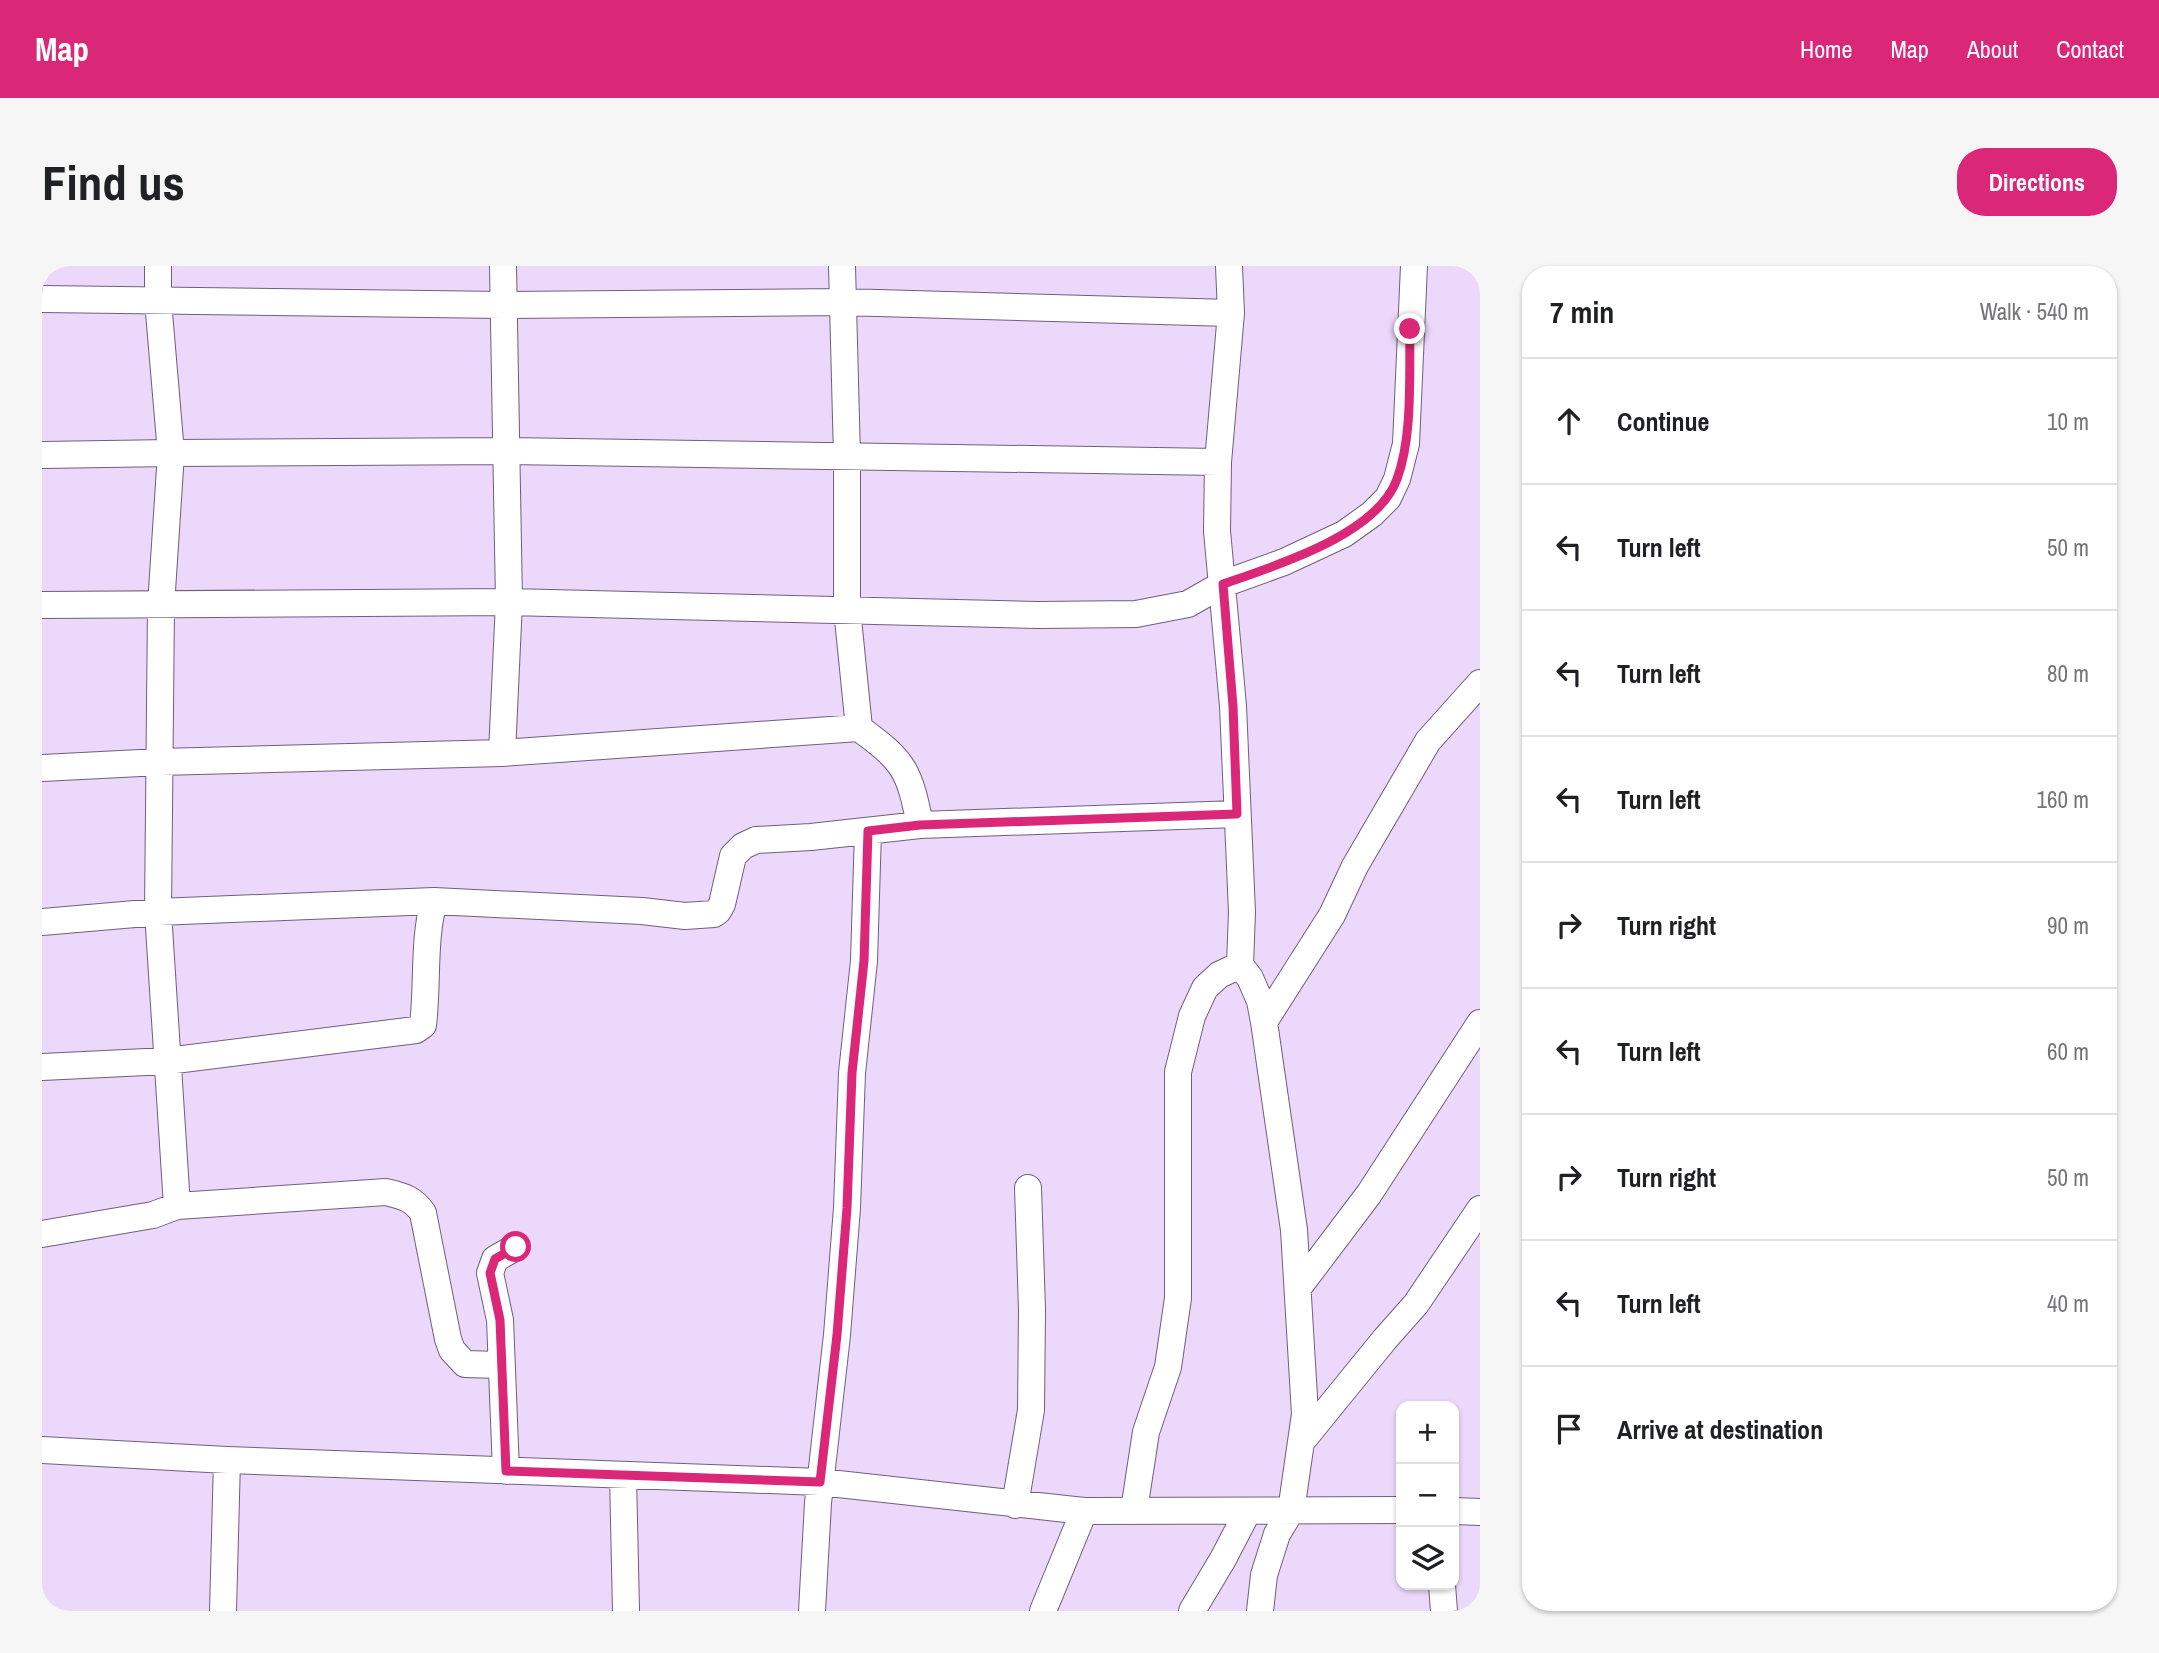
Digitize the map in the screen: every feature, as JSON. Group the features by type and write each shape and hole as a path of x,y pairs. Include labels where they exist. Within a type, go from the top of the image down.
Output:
{"street":[{"path":"158,266 158,301 171,453 161,606 158,912 177,1206"},
{"path":"502,753 509,602 503,266"},
{"path":"842,266 847,457 847,609 859,728 902,767 911,788 920,825"},
{"path":"1228,266 1231,313 1219,463 1217,531 1233,706 1242,912 1240,965 1250,978 1260,1001 1264,1022 1294,1230 1305,1414 1291,1511 1278,1534 1264,1574 1261,1611"},
{"path":"42,605 509,602 1038,615 1136,614 1188,604 1223,584 1284,562 1344,534 1372,514 1388,498 1397,479 1406,444 1414,266"},
{"path":"42,299 504,305 842,302 1231,313"},
{"path":"42,456 508,451 1219,463"},
{"path":"1264,1022 1332,915 1355,866 1428,741 1480,683"},
{"path":"42,768 160,762 502,753 859,728"},
{"path":"42,922 158,912 434,901 642,911 685,916 713,914 722,904 733,856 749,842 920,825 1237,814"},
{"path":"812,1611 820,1482 837,1335 847,1208 852,1073 864,961 868,831"},
{"path":"42,1067 167,1061 307,1045 421,1028 425,1006 428,927 434,901"},
{"path":"1134,1510 1146,1432 1168,1367 1178,1298 1178,1072 1192,1016 1205,988 1219,975 1240,965"},
{"path":"1298,1288 1369,1194 1480,1023"},
{"path":"1015,1505 1031,1410 1032,1310 1028,1188"},
{"path":"42,1234 153,1215 177,1206 386,1192 408,1197 423,1213 452,1350 465,1364 501,1365"},
{"path":"1301,1442 1416,1304 1480,1209"},
{"path":"506,1471 500,1320 490,1273 495,1259 516,1247"},
{"path":"42,1450 227,1460 820,1482 1084,1511 1396,1510"},
{"path":"223,1611 227,1460"},
{"path":"623,1475 626,1611"},
{"path":"1043,1611 1084,1511"},
{"path":"1192,1611 1248,1511"},
{"path":"1459,1511 1480,1512"},
{"path":"1442,1590 1444,1611"}],"route":[{"path":"516,1247 495,1259 490,1273 500,1320 506,1471 820,1482 837,1335 847,1208 852,1073 864,961 868,831 920,825 1237,814 1233,706 1223,584 1284,562 1344,534 1372,514 1388,498 1397,479 1406,444 1410,329"}]}
